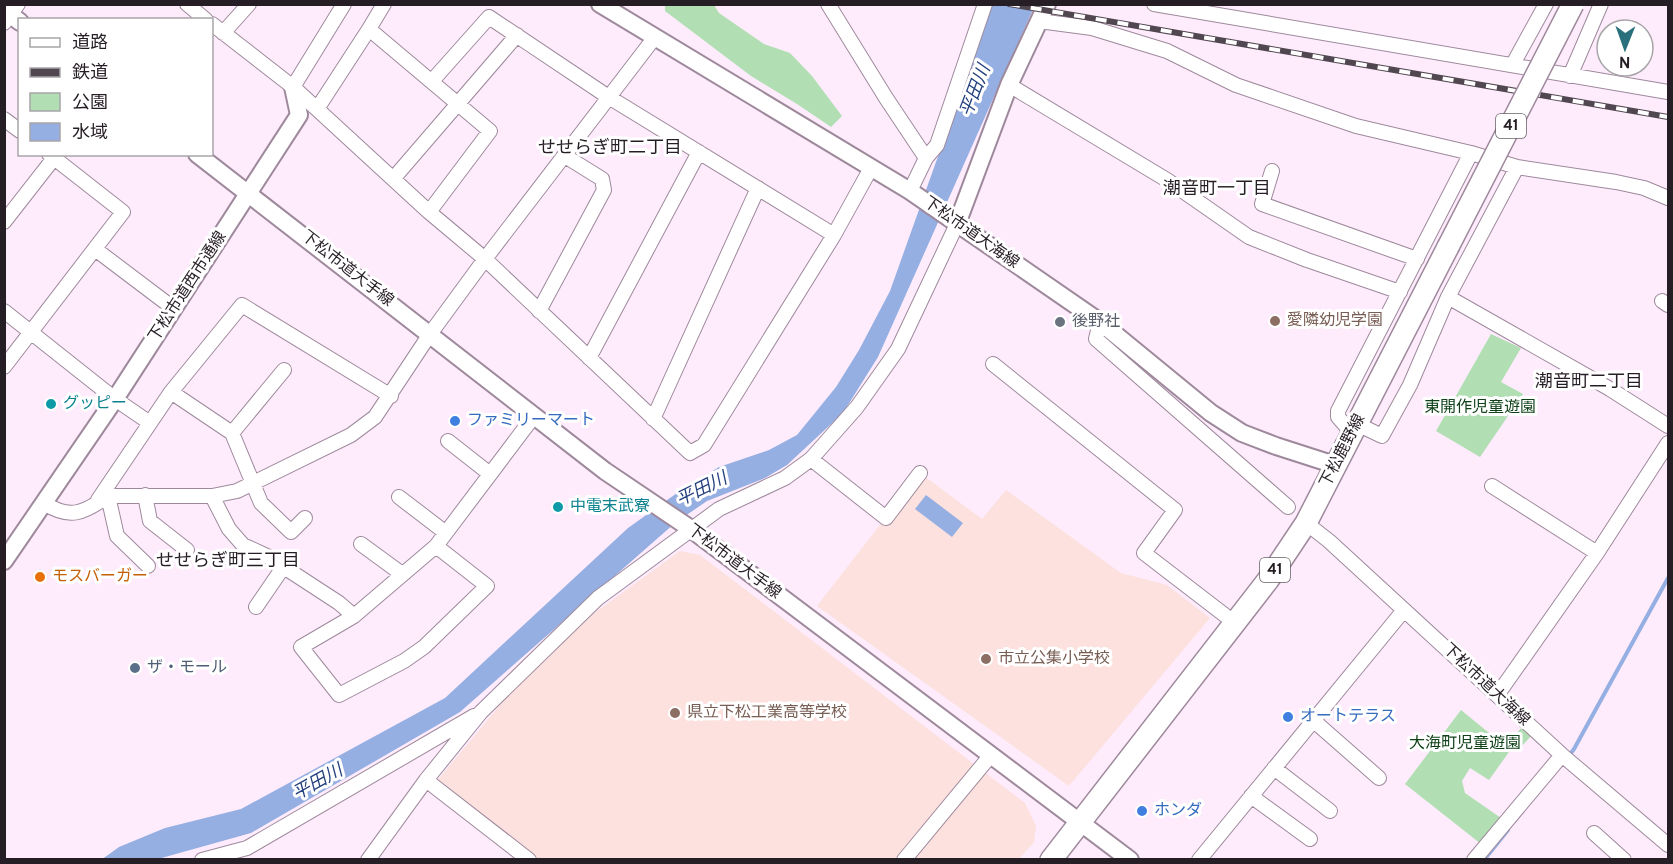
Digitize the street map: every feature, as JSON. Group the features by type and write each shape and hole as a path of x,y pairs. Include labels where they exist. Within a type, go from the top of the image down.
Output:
{"main road":[{"name":"下松鹿野線","path":"1051,860 1268,580 1306,522 1573,4"}],"street":[{"path":"187,4 204,18"},
{"path":"223,33 249,4"},
{"path":"293,87 344,4"},
{"path":"317,109 384,4"},
{"name":"下松市道大海線","path":"600,4 910,191 1100,322 1211,413 1242,433 1335,465"},
{"path":"828,4 926,158"},
{"path":"910,191 926,158 937,145 985,4"},
{"path":"368,860 426,780 481,712 598,598 685,526 785,478 811,459 857,407 898,349 1009,85 1047,4"},
{"path":"1154,4 1668,92"},
{"path":"1513,64 1546,4"},
{"path":"1570,76 1601,4"},
{"path":"432,81 489,17 607,96 834,235"},
{"path":"1039,21 1092,28 1167,51 1236,85 1356,126 1471,153 1517,167 1644,188 1668,198"},
{"path":"213,25 293,87 429,212 485,259 690,453 704,445 834,235 871,168"},
{"path":"369,29 490,131 429,212"},
{"path":"393,179 517,35"},
{"path":"44,503 57,512 72,514 108,496 212,496 253,485 351,435 375,417 392,396 430,334 485,259 565,156 607,96 655,37"},
{"path":"1009,85 1167,180 1249,237 1400,292"},
{"name":"下松市道西市通線","path":"4,561 115,399 298,115 293,87"},
{"path":"4,119 18,130"},
{"path":"589,358 699,152"},
{"path":"1471,153 1338,411 1338,417 1354,428 1382,436 1410,386 1448,297 1517,167"},
{"path":"4,367 123,212 52,156 6,217"},
{"name":"下松市道大手線","path":"200,156 606,471 685,526 1130,860"},
{"path":"539,311 604,190 602,179 565,156"},
{"path":"1272,171 1262,204 1417,259"},
{"path":"653,419 758,188"},
{"path":"95,249 173,308"},
{"path":"1448,297 1610,388 1668,426"},
{"path":"96,504 171,392 242,304 392,396"},
{"path":"4,311 115,399 150,423"},
{"path":"1100,322 1096,339 1288,507"},
{"path":"993,364 1175,510 1144,553 1235,623"},
{"path":"232,433 284,370"},
{"path":"171,392 232,433 261,503 291,532 305,518"},
{"path":"436,546 487,586 424,647 404,661 339,695 301,647 354,616 436,546 534,416"},
{"path":"1214,442 1229,424"},
{"path":"448,441 490,474"},
{"path":"1498,694 1597,554 1668,443"},
{"path":"811,459 886,518 920,473"},
{"path":"1492,486 1597,554"},
{"path":"146,495 150,521 187,550"},
{"path":"108,496 117,536 148,566"},
{"path":"212,496 228,529 243,544 284,566 339,603 354,616"},
{"path":"399,497 446,532"},
{"name":"下松市道大海線","path":"1306,522 1498,694 1562,755 1668,845"},
{"path":"361,544 402,574"},
{"path":"256,607 284,566"},
{"path":"1199,860 1404,610"},
{"path":"202,860 247,848 481,712"},
{"path":"1314,721 1379,778"},
{"path":"1474,860 1562,755"},
{"path":"904,860 991,756"},
{"path":"1274,768 1330,811"},
{"path":"426,780 529,860"},
{"path":"1251,796 1310,839"},
{"path":"1594,833 1624,860"}],"shaded area":[{"path":"920,473 982,519 1006,490 1121,573 1167,585 1210,618 1069,786 817,606"},
{"path":"680,551 700,555 1025,803 1036,826 1034,842 1019,859 537,859 436,782 529,670 590,616"}],"green space":[{"path":"665,5 714,5 719,13 764,44 790,53 812,76 842,116 831,127 751,76 665,11"},
{"name":"東開作児童遊園","path":"1491,334 1521,348 1501,382 1523,394 1480,457 1436,431"},
{"name":"大海町児童遊園","path":"1461,710 1505,746 1523,726 1532,735 1521,747 1509,752 1489,780 1470,768 1462,781 1465,793 1501,818 1481,844 1405,784"}],"water":[{"name":"平田川","path":"992,5 1035,5 878,357 843,413 787,465 765,478 707,501 675,523 460,712 251,833 158,859 101,860 119,847 165,828 241,809 445,698 628,528 719,467 769,450 797,435 836,387 859,350 890,291"},
{"path":"926,495 963,523 952,537 915,509"}],"waterway":[{"path":"1568,757 1668,578"},
{"path":"1484,860 1508,830"}],"railway":[{"path":"1009,4 1668,117"}],"place":[{"name":"愛隣幼児学園","path":"1275,321"},
{"name":"後野社","path":"1060,322"},
{"name":"グッピー","path":"51,404"},
{"name":"ファミリーマート","path":"455,421"},
{"name":"中電末武寮","path":"558,507"},
{"name":"モスバーガー","path":"40,577"},
{"name":"市立公集小学校","path":"986,659"},
{"name":"ザ・モール","path":"135,668"},
{"name":"県立下松工業高等学校","path":"675,713"},
{"name":"オートテラス","path":"1288,717"},
{"name":"ホンダ","path":"1142,811"}],"district":[{"name":"せせらぎ町二丁目","path":"610,148"},
{"name":"潮音町一丁目","path":"1217,189"},
{"name":"潮音町二丁目","path":"1589,382"},
{"name":"せせらぎ町三丁目","path":"228,561"}]}
